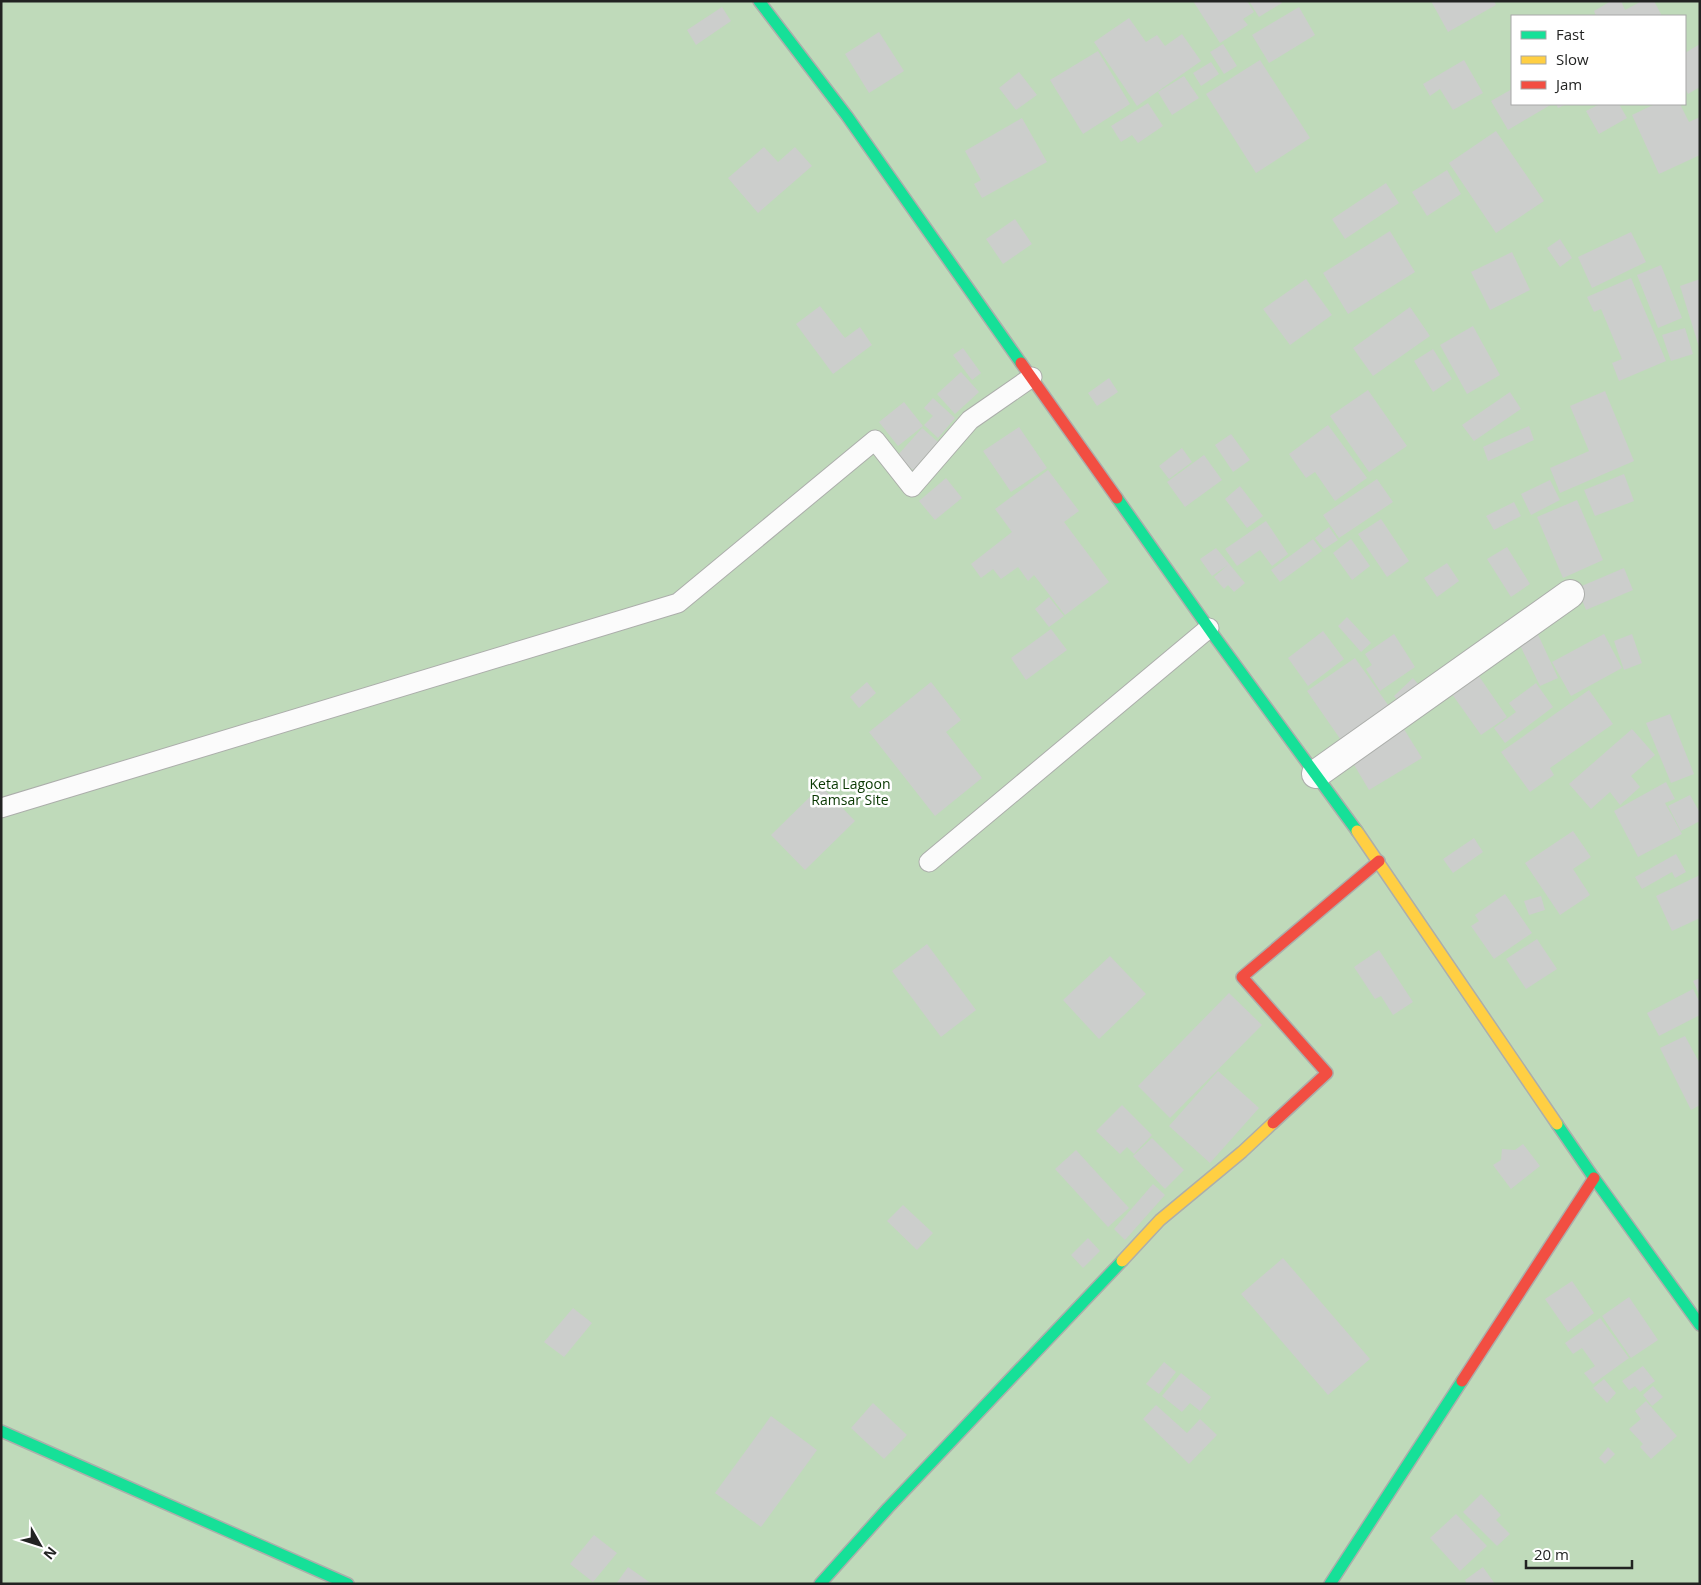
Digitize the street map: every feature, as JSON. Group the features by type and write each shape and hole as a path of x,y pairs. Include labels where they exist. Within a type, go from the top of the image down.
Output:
{"street":[{"path":"759,1 847,116 1209,628 1379,861 1594,1178 1700,1325"},
{"path":"1316,774 1570,594"},
{"path":"820,1584 888,1508 1160,1220 1242,1152 1327,1073 1242,977 1379,861"},
{"path":"1330,1584 1594,1178"},
{"path":"1,1431 348,1584"}],"lane":[{"path":"1,808 678,603 875,440 912,487 970,420 1032,377"},
{"path":"929,862 1209,628"}],"green space":[{"name":"Keta Lagoon Ramsar Site","path":"1,1 1700,1 1700,1584 1,1584"}],"building":[{"path":"1193,1 1247,1 1254,12 1243,19 1248,25 1220,43"},
{"path":"1249,1 1281,1 1282,3 1259,17"},
{"path":"1431,1 1494,1 1496,5 1448,32"},
{"path":"1611,1 1621,1 1625,10 1642,1 1654,1 1661,15 1596,15 1594,11"},
{"path":"722,7 731,21 696,45 687,30"},
{"path":"1299,7 1315,35 1269,63 1252,35"},
{"path":"1129,18 1146,42 1157,35 1165,46 1182,34 1201,61 1137,106 1094,42"},
{"path":"879,32 904,71 869,93 845,54"},
{"path":"1223,44 1237,66 1224,74 1210,52"},
{"path":"1700,44 1700,87 1688,94 1686,90 1686,52"},
{"path":"1098,51 1130,104 1083,134 1050,80"},
{"path":"1260,60 1310,138 1256,173 1206,94"},
{"path":"1464,60 1483,93 1453,110 1440,89 1430,96 1423,84"},
{"path":"1211,62 1219,74 1201,86 1193,73"},
{"path":"1019,72 1037,95 1016,110 999,88"},
{"path":"1184,76 1199,98 1172,115 1158,92"},
{"path":"1511,90 1511,105 1550,105 1508,130 1491,101"},
{"path":"1148,103 1163,126 1138,143 1132,135 1121,142 1111,126"},
{"path":"1598,105 1620,105 1627,118 1599,134 1586,111"},
{"path":"1653,105 1680,105 1689,122 1700,117 1700,155 1659,174 1632,115"},
{"path":"1022,118 1047,162 982,198 974,184 981,180 965,151"},
{"path":"1496,131 1544,201 1496,233 1449,163"},
{"path":"764,147 778,162 795,147 812,166 758,213 728,178"},
{"path":"1447,170 1461,194 1427,216 1412,192"},
{"path":"1386,183 1399,203 1345,239 1332,219"},
{"path":"1015,219 1032,244 1003,264 986,239"},
{"path":"1390,231 1415,272 1348,314 1323,273"},
{"path":"1631,232 1646,262 1592,288 1578,257"},
{"path":"1560,239 1572,258 1560,267 1547,248"},
{"path":"1512,252 1530,290 1490,310 1471,272"},
{"path":"1661,265 1682,318 1658,328 1637,275"},
{"path":"1631,278 1666,361 1619,381 1612,363 1622,359 1601,309 1594,312 1587,297"},
{"path":"1306,279 1332,315 1290,345 1263,309"},
{"path":"1700,279 1700,347 1699,347 1680,286"},
{"path":"820,306 845,338 860,327 872,345 833,374 796,324"},
{"path":"1410,307 1430,336 1373,376 1353,348"},
{"path":"1473,326 1500,375 1467,394 1440,345"},
{"path":"1685,328 1693,354 1671,361 1662,335"},
{"path":"963,348 981,373 972,380 953,355"},
{"path":"1433,349 1452,379 1433,392 1414,361"},
{"path":"961,372 979,392 955,414 937,394"},
{"path":"1109,378 1118,392 1097,406 1088,393"},
{"path":"1368,390 1407,446 1369,472 1330,416"},
{"path":"1605,391 1634,461 1560,493 1550,468 1589,451 1570,406"},
{"path":"1510,392 1521,409 1474,441 1462,425"},
{"path":"933,398 955,418 938,438 924,425 933,416 924,408"},
{"path":"904,402 923,426 898,446 879,422"},
{"path":"1328,425 1367,478 1335,501 1315,472 1306,478 1289,454"},
{"path":"1529,426 1534,440 1488,461 1483,447"},
{"path":"1019,427 1047,468 1011,492 983,451"},
{"path":"922,428 938,442 913,470 897,456"},
{"path":"1231,434 1250,460 1233,472 1215,445"},
{"path":"1182,448 1192,462 1169,479 1159,466"},
{"path":"1204,455 1222,480 1185,507 1167,482"},
{"path":"1048,470 1079,511 1064,522 1109,582 1065,615 1034,575 1028,581 1018,567 1001,579 993,569 981,578 971,564 1012,532 995,509"},
{"path":"1624,474 1634,501 1595,516 1584,490"},
{"path":"946,478 962,498 935,520 919,501"},
{"path":"1377,479 1393,502 1339,538 1323,515"},
{"path":"1550,480 1560,500 1531,515 1521,494"},
{"path":"1240,486 1263,516 1247,528 1225,499"},
{"path":"1577,500 1603,560 1563,578 1537,517"},
{"path":"1514,502 1521,516 1494,530 1486,516"},
{"path":"1381,519 1409,561 1387,577 1358,534"},
{"path":"1266,521 1288,554 1272,566 1260,550 1237,566 1225,549"},
{"path":"1329,527 1338,540 1324,549 1315,538"},
{"path":"1313,539 1322,551 1280,582 1271,570"},
{"path":"1351,539 1370,566 1352,580 1333,553"},
{"path":"1507,547 1530,584 1511,597 1487,559"},
{"path":"1216,548 1245,583 1234,592 1228,585 1224,589 1214,577 1228,565 1212,576 1200,559"},
{"path":"1447,563 1459,581 1437,597 1424,578"},
{"path":"1624,568 1633,590 1586,610 1577,588"},
{"path":"1049,597 1064,616 1049,627 1035,609"},
{"path":"1347,617 1371,643 1361,652 1338,626"},
{"path":"1535,628 1558,678 1540,686 1516,637"},
{"path":"1051,629 1067,650 1026,680 1011,658"},
{"path":"1323,631 1344,659 1308,686 1288,658"},
{"path":"1394,634 1415,667 1380,691 1366,669 1372,665 1365,654"},
{"path":"1604,634 1622,668 1571,696 1552,662"},
{"path":"1632,634 1642,663 1624,670 1614,641"},
{"path":"1355,658 1393,712 1345,746 1307,691"},
{"path":"1474,669 1507,717 1481,735 1447,687"},
{"path":"1413,678 1422,689 1403,707 1394,696"},
{"path":"867,682 876,693 859,708 850,697"},
{"path":"931,682 961,720 946,732 982,778 935,816 869,732"},
{"path":"1536,683 1553,707 1505,743 1494,728 1516,712 1509,703"},
{"path":"1589,690 1613,724 1550,768 1554,775 1530,792 1501,752"},
{"path":"1670,714 1694,774 1671,783 1646,723"},
{"path":"1402,726 1422,758 1369,790 1350,758"},
{"path":"1632,729 1655,755 1631,776 1640,787 1620,805 1610,792 1591,809 1569,784"},
{"path":"1666,782 1675,799 1665,803 1682,834 1638,857 1614,811"},
{"path":"821,786 855,821 805,870 771,835"},
{"path":"1690,795 1700,813 1700,821 1681,831 1668,806"},
{"path":"1573,831 1591,857 1573,869 1590,895 1560,915 1525,863"},
{"path":"1474,838 1483,852 1453,873 1443,859"},
{"path":"1676,854 1686,872 1675,878 1672,872 1642,889 1635,877"},
{"path":"1700,875 1700,918 1672,931 1656,896"},
{"path":"1505,894 1532,933 1494,959 1471,926 1479,921 1475,915"},
{"path":"1541,896 1545,910 1529,915 1524,901"},
{"path":"1537,939 1557,969 1526,989 1506,959"},
{"path":"927,944 976,1010 941,1037 892,971"},
{"path":"1379,950 1413,1002 1393,1015 1381,996 1375,999 1354,967"},
{"path":"1110,956 1146,994 1099,1039 1063,1000"},
{"path":"1700,978 1700,996 1693,981"},
{"path":"1693,989 1700,1003 1700,1015 1659,1036 1647,1013"},
{"path":"1229,993 1262,1025 1170,1118 1138,1086"},
{"path":"1685,1036 1700,1064 1700,1105 1691,1110 1660,1048"},
{"path":"1218,1071 1259,1108 1210,1163 1169,1126"},
{"path":"1122,1105 1152,1135 1134,1154 1127,1147 1120,1154 1096,1131"},
{"path":"1152,1138 1184,1170 1165,1189 1133,1156"},
{"path":"1523,1144 1540,1166 1511,1189 1493,1165 1501,1160 1502,1149 1515,1150"},
{"path":"1076,1150 1129,1208 1108,1227 1055,1169"},
{"path":"1153,1184 1165,1195 1125,1240 1114,1229"},
{"path":"903,1205 933,1233 917,1250 887,1221"},
{"path":"1088,1238 1100,1251 1083,1268 1071,1255"},
{"path":"1283,1258 1370,1359 1328,1395 1241,1294"},
{"path":"1572,1281 1594,1313 1568,1332 1545,1299"},
{"path":"1629,1297 1658,1340 1631,1358 1602,1316"},
{"path":"573,1308 592,1323 564,1357 544,1342"},
{"path":"1600,1318 1629,1358 1593,1384 1584,1373 1595,1366 1582,1348 1573,1354 1565,1343"},
{"path":"1164,1362 1176,1372 1159,1394 1146,1384"},
{"path":"1643,1366 1655,1381 1640,1392 1635,1386 1629,1390 1622,1381"},
{"path":"1181,1373 1211,1397 1200,1411 1190,1403 1182,1412 1162,1396"},
{"path":"1604,1379 1616,1393 1607,1403 1593,1388"},
{"path":"1653,1386 1663,1397 1652,1406 1643,1395"},
{"path":"1646,1401 1677,1436 1651,1459 1640,1447 1643,1444 1629,1429 1641,1419 1635,1411"},
{"path":"873,1403 907,1435 884,1459 851,1428"},
{"path":"1156,1405 1187,1433 1200,1419 1217,1435 1189,1464 1143,1419"},
{"path":"771,1416 817,1450 761,1527 715,1493"},
{"path":"1608,1447 1615,1454 1605,1464 1599,1458"},
{"path":"1481,1494 1501,1515 1496,1520 1510,1534 1497,1546 1463,1512"},
{"path":"1456,1514 1487,1546 1460,1571 1430,1538"},
{"path":"594,1535 617,1553 593,1582 570,1564"},
{"path":"628,1567 652,1584 616,1584"},
{"path":"1483,1567 1495,1584 1467,1584 1465,1580"}],"traffic: fast":[{"path":"759,1 847,116 1021,363"},
{"path":"1117,498 1215,637 1357,831"},
{"path":"1557,1124 1700,1325"},
{"path":"820,1584 888,1508 1122,1261"},
{"path":"1330,1584 1462,1381"},
{"path":"1,1431 348,1584"}],"traffic: slow":[{"path":"1357,831 1557,1124"},
{"path":"1122,1261 1160,1220 1242,1152 1273,1123"}],"traffic: jam":[{"path":"1021,363 1117,498"},
{"path":"1273,1123 1327,1073 1242,977 1379,861"},
{"path":"1462,1381 1594,1178"}]}
